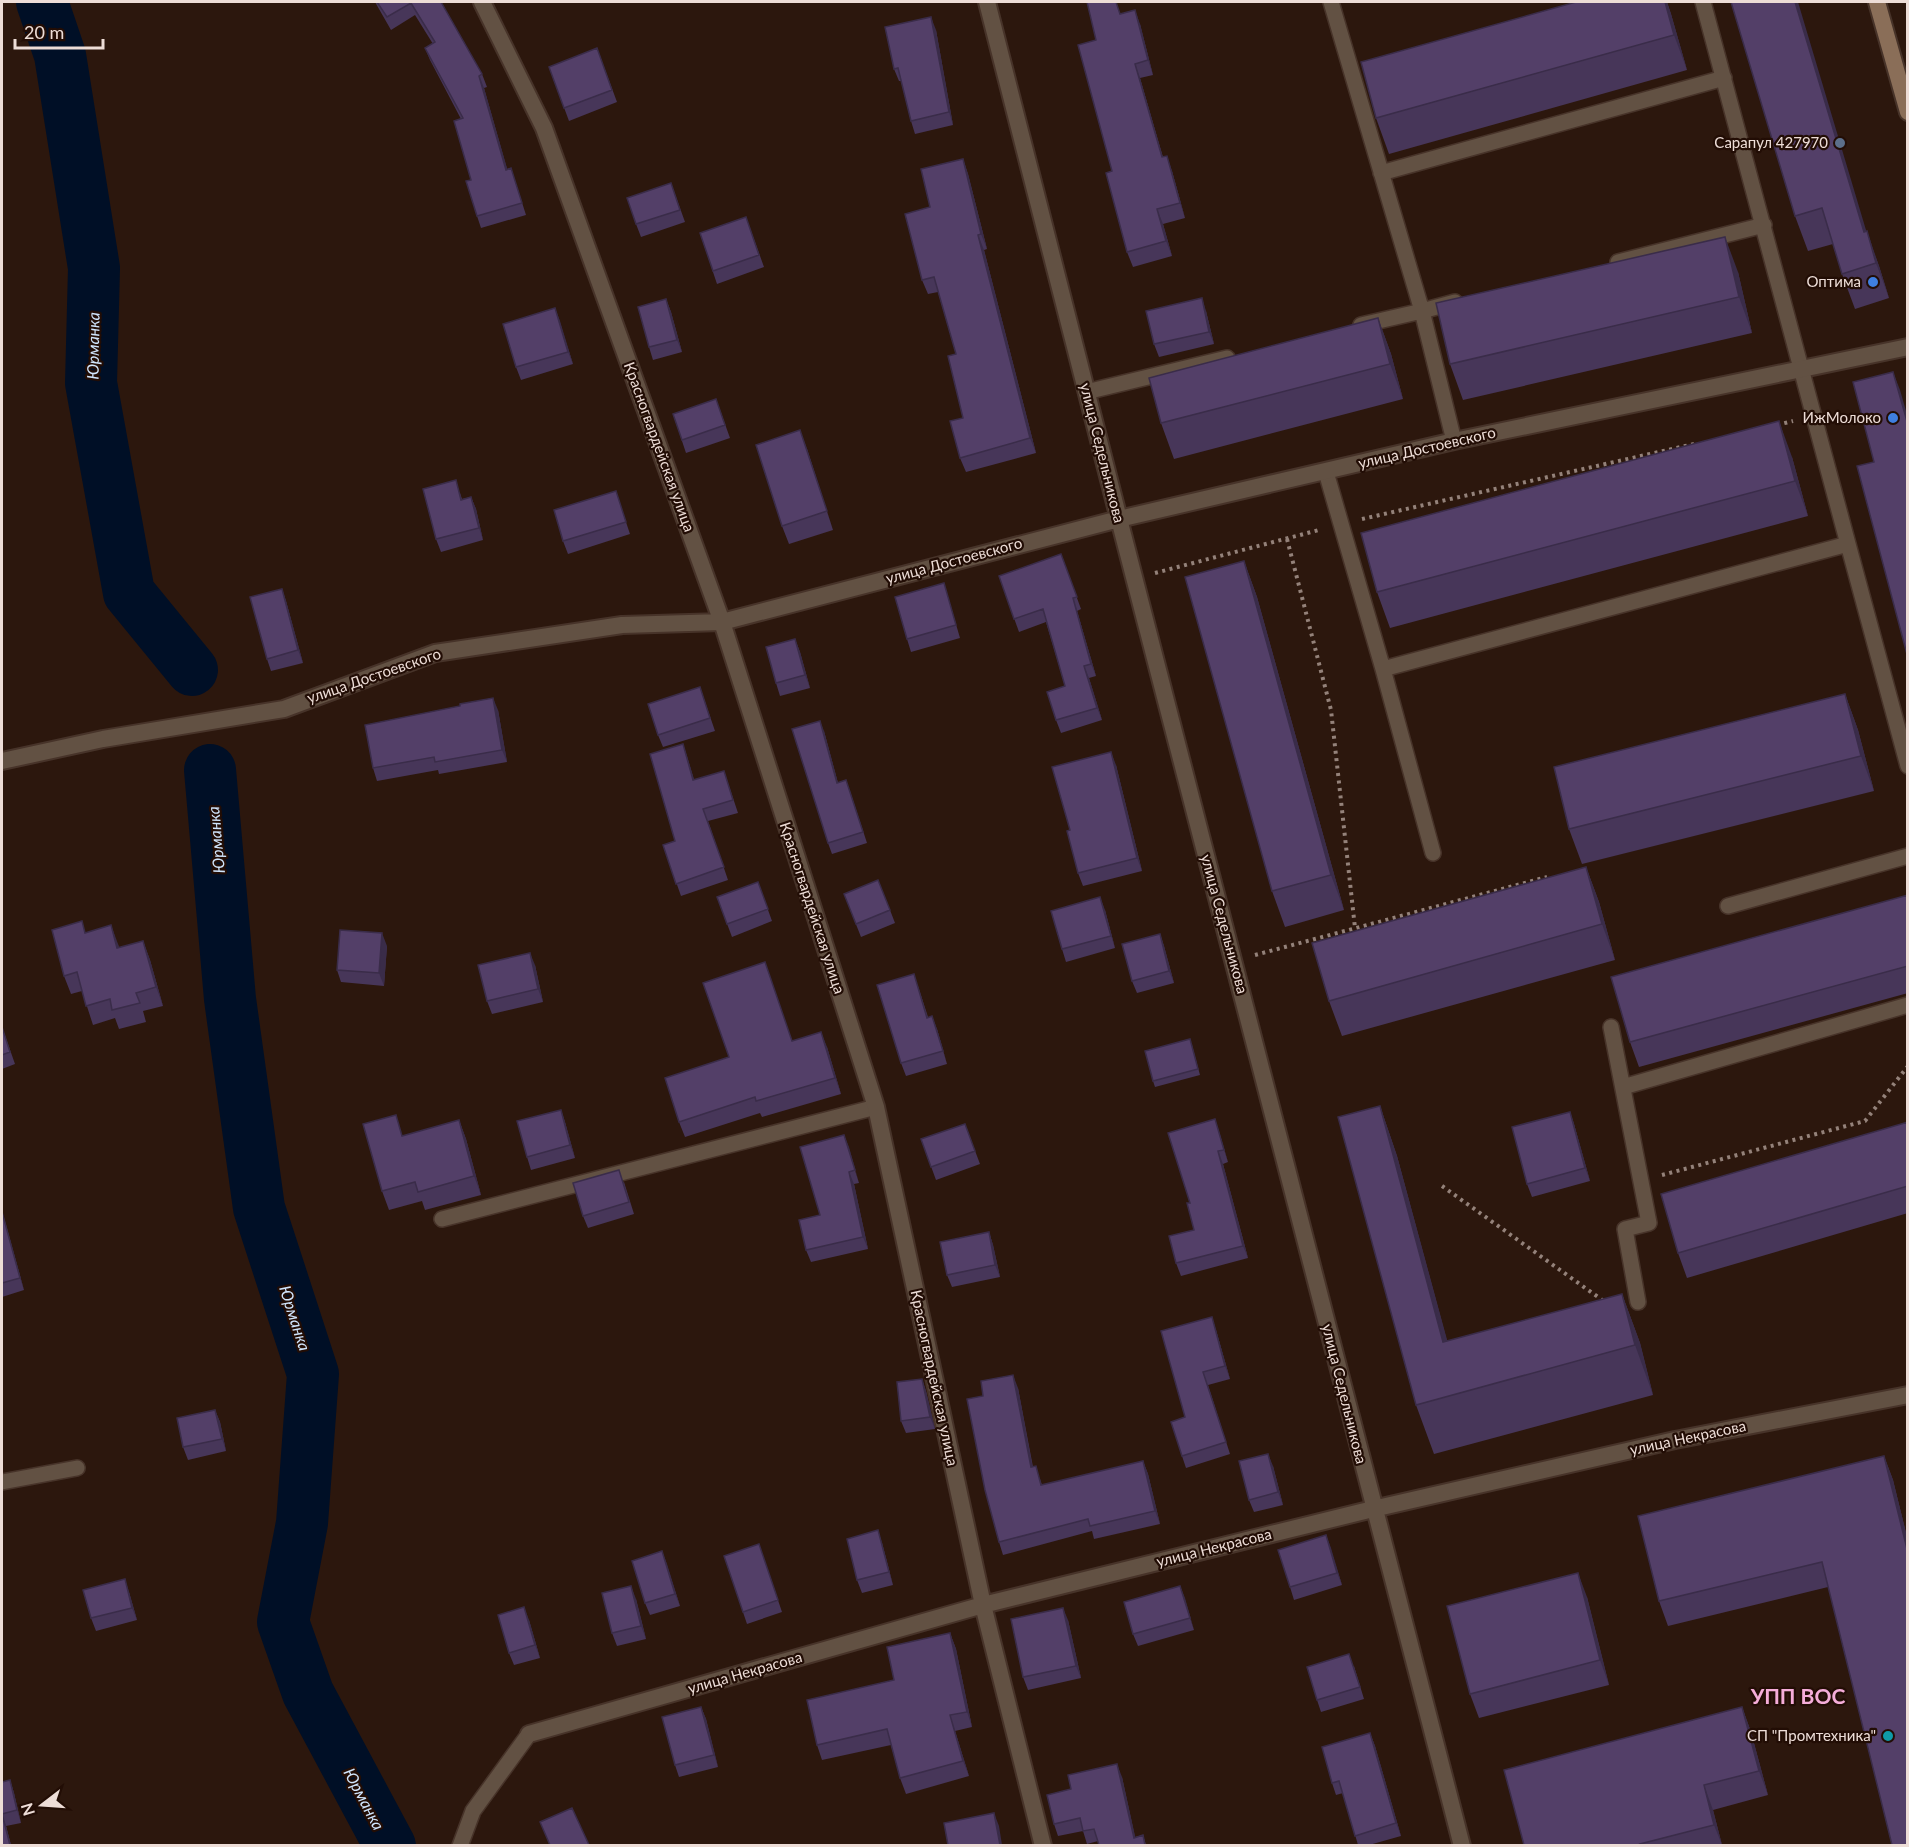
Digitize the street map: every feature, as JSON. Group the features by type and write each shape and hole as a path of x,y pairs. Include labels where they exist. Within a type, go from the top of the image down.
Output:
{"main road":[{"path":"1876,2 1908,112"}],"street":[{"name":"Красногвардейская улица","path":"482,2 544,128 722,622 876,1107 982,1605 1043,1845"},
{"name":"улица Седельникова","path":"987,2 1461,1845"},
{"name":"улица Достоевского","path":"2,761 103,739 284,709 435,653 622,625 722,622 1119,519 1454,441 1908,347"},
{"name":"улица Некрасова","path":"530,1734 982,1605 1373,1509 1675,1440 1908,1395"}],"lane":[{"path":"1331,2 1422,311 1454,441"},
{"path":"1702,2 1764,225 1908,766"},
{"path":"1381,173 1724,78"},
{"path":"1604,265 1764,225"},
{"path":"1352,327 1467,299"},
{"path":"1086,392 1236,355"},
{"path":"1326,472 1433,853"},
{"path":"1383,669 1848,544"},
{"path":"1728,906 1908,856"},
{"path":"1623,1087 1908,1005"},
{"path":"1611,1027 1649,1223 1625,1229 1638,1302"},
{"path":"442,1219 876,1107"},
{"path":"2,1482 77,1468"},
{"path":"460,1845 473,1811 530,1734"}],"path":[{"path":"1768,427 1814,417"},
{"path":"1134,579 1341,524 1699,443"},
{"path":"1287,539 1331,710 1355,928"},
{"path":"1233,960 1546,877"},
{"path":"1641,1180 1865,1121 1908,1066"},
{"path":"1442,1186 1605,1302"}],"building":[{"path":"377,2 441,2 482,74 479,76 506,170 511,168 522,203 477,216 466,181 471,180 454,121 463,118 425,48 435,42 411,3 387,17"},
{"path":"1087,2 1116,2 1120,14 1135,10 1148,60 1135,64 1162,157 1167,156 1180,203 1157,209 1166,241 1127,252 1106,173 1112,171 1078,45 1096,40"},
{"path":"1576,2 1665,2 1674,35 1376,118 1361,62"},
{"path":"1731,2 1795,2 1864,232 1867,231 1876,263 1842,274 1822,208 1795,216"},
{"path":"931,17 949,112 911,121 898,68 894,69 885,27"},
{"path":"597,48 612,90 564,108 549,67"},
{"path":"963,159 981,234 978,235 1030,438 960,458 950,421 963,418 948,356 956,354 934,277 922,280 905,214 930,207 921,169"},
{"path":"671,183 680,210 636,224 627,198"},
{"path":"746,217 759,255 713,271 700,233"},
{"path":"1725,237 1739,297 1450,364 1436,303"},
{"path":"1202,298 1209,332 1154,344 1146,311"},
{"path":"666,299 677,340 649,347 638,307"},
{"path":"555,308 568,352 516,367 503,324"},
{"path":"1378,318 1390,364 1161,423 1149,378"},
{"path":"1893,372 1908,425 1908,658 1857,466 1874,462 1853,382"},
{"path":"716,399 725,425 682,440 673,414"},
{"path":"1779,421 1795,481 1377,592 1361,533"},
{"path":"800,430 827,511 782,526 756,445"},
{"path":"456,480 461,500 471,497 479,528 436,539 423,489"},
{"path":"616,491 626,522 563,541 554,510"},
{"path":"1061,554 1077,597 1073,598 1091,664 1084,666 1097,708 1056,720 1047,692 1065,686 1043,609 1014,619 999,576"},
{"path":"1244,561 1331,875 1272,891 1185,577"},
{"path":"944,583 956,625 907,639 895,597"},
{"path":"282,589 298,650 267,659 250,597"},
{"path":"795,639 805,675 776,683 766,647"},
{"path":"700,687 710,718 658,735 648,704"},
{"path":"1845,694 1861,756 1569,829 1554,767"},
{"path":"493,698 502,750 435,762 434,757 373,768 365,725"},
{"path":"820,721 837,783 846,780 863,832 828,843 792,729"},
{"path":"683,744 693,780 724,771 733,800 703,809 724,867 676,884 663,845 675,841 650,754"},
{"path":"1111,752 1137,858 1078,873 1067,831 1070,830 1052,767"},
{"path":"1586,867 1602,924 1329,1001 1312,943"},
{"path":"878,880 890,910 856,924 844,894"},
{"path":"758,882 768,909 727,924 717,897"},
{"path":"1908,895 1908,966 1630,1042 1611,977"},
{"path":"1100,897 1111,936 1062,949 1051,911"},
{"path":"82,921 85,933 111,925 117,948 143,941 156,987 136,993 140,1003 112,1010 110,999 86,1006 77,972 64,976 52,930"},
{"path":"340,930 382,933 379,973 337,970"},
{"path":"1160,934 1169,971 1132,981 1122,944"},
{"path":"530,953 538,989 487,1001 478,965"},
{"path":"765,962 792,1041 821,1032 835,1078 756,1101 755,1097 679,1122 665,1078 729,1057 703,983"},
{"path":"914,974 927,1018 932,1016 943,1051 901,1063 877,985"},
{"path":"2,1027 10,1052 2,1055"},
{"path":"1190,1039 1198,1069 1153,1081 1145,1051"},
{"path":"1380,1106 1443,1342 1622,1294 1635,1345 1416,1405 1338,1117"},
{"path":"561,1110 570,1145 527,1157 517,1121"},
{"path":"1570,1112 1585,1168 1527,1184 1512,1127"},
{"path":"396,1115 402,1136 459,1120 474,1176 418,1192 415,1182 382,1191 363,1124"},
{"path":"1215,1119 1224,1150 1218,1151 1243,1246 1176,1263 1169,1236 1194,1230 1187,1203 1190,1203 1168,1133"},
{"path":"1908,1122 1908,1186 1678,1253 1661,1194"},
{"path":"965,1124 975,1151 931,1167 921,1139"},
{"path":"844,1135 855,1170 849,1172 863,1237 806,1250 799,1220 820,1215 800,1147"},
{"path":"619,1170 629,1202 583,1216 573,1183"},
{"path":"2,1212 20,1278 2,1283"},
{"path":"989,1232 995,1265 947,1275 940,1242"},
{"path":"1212,1317 1225,1366 1203,1372 1226,1442 1182,1456 1171,1422 1185,1417 1161,1331"},
{"path":"1013,1375 1031,1467 1036,1466 1041,1485 1143,1461 1155,1511 1090,1526 1088,1519 999,1542 985,1490 967,1399 983,1396 981,1381"},
{"path":"922,1379 930,1417 901,1421 897,1382"},
{"path":"215,1410 222,1439 183,1447 177,1418"},
{"path":"1268,1454 1278,1492 1249,1500 1239,1461"},
{"name":"СП \"Промтехника\"","path":"1884,1456 1908,1553 1908,1845 1892,1845 1822,1562 1659,1601 1638,1516"},
{"path":"878,1530 889,1572 857,1580 847,1539"},
{"path":"1326,1535 1337,1573 1290,1587 1278,1550"},
{"path":"759,1544 778,1600 743,1612 724,1556"},
{"path":"662,1551 675,1594 645,1603 632,1561"},
{"path":"1578,1573 1600,1660 1470,1694 1447,1606"},
{"path":"125,1579 132,1608 91,1618 83,1590"},
{"path":"631,1586 641,1626 612,1633 602,1593"},
{"path":"1180,1586 1190,1618 1133,1634 1124,1602"},
{"path":"524,1607 535,1645 509,1653 498,1615"},
{"path":"1063,1608 1076,1666 1023,1677 1011,1619"},
{"path":"950,1633 967,1712 950,1715 963,1761 900,1778 887,1729 817,1745 807,1700 894,1680 887,1647"},
{"path":"1349,1654 1360,1687 1317,1700 1307,1667"},
{"path":"701,1707 714,1755 675,1765 662,1717"},
{"path":"1742,1707 1759,1771 1704,1785 1714,1825 1641,1845 1524,1845 1504,1770"},
{"path":"1370,1733 1396,1823 1355,1836 1339,1781 1332,1783 1322,1747"},
{"path":"1117,1764 1134,1838 1143,1835 1145,1845 1099,1845 1094,1829 1083,1831 1080,1818 1054,1824 1047,1795 1071,1789 1068,1775"},
{"path":"10,1780 17,1810 2,1814 2,1782"},
{"path":"572,1808 589,1845 550,1845 540,1822"},
{"path":"994,1813 1000,1845 948,1845 944,1823"},
{"path":"2,1814 10,1845 2,1845"}],"waterway":[{"name":"Юрманка","path":"42,2 60,55 94,268 91,383 129,593 192,670"},
{"name":"Юрманка","path":"210,770 230,999 259,1208 313,1374 302,1523 283,1622 308,1693 390,1846"}],"place":[{"name":"Сарапул 427970","path":"1840,143"},
{"name":"Оптима","path":"1873,282"},
{"name":"ИжМолоко","path":"1893,418"},
{"name":"СП \"Промтехника\"","path":"1888,1736"}],"district":[{"name":"УПП ВОС","path":"1798,1697"}]}
